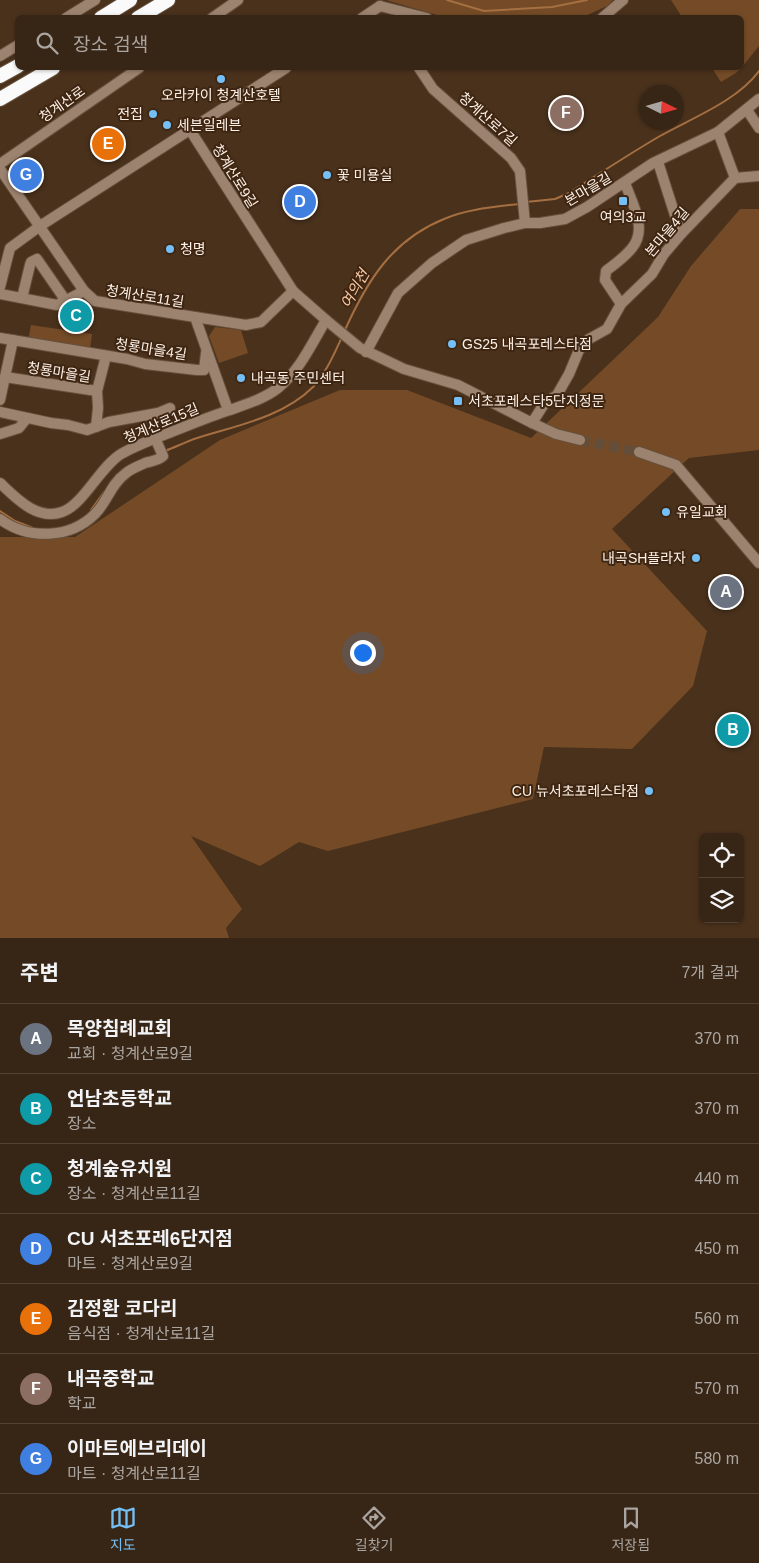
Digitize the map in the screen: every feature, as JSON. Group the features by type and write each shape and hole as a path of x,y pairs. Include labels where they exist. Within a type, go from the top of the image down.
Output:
{"highway":[{"path":"106,15 130,0"},
{"path":"143,15 168,0"},
{"path":"0,76 15,68"},
{"path":"0,99 50,70"}],"street":[{"path":"71,15 95,0"},
{"path":"216,15 238,0"},
{"path":"606,15 623,0"},
{"path":"365,15 378,3"},
{"path":"378,3 386,15"},
{"path":"378,3 417,15"},
{"path":"0,56 15,47"},
{"name":"청계산로","path":"0,164 136,70"},
{"path":"0,287 10,248 40,226 283,70"},
{"name":"청계산로7길","path":"420,70 433,89 511,158 520,171 525,219"},
{"name":"본마을길","path":"525,219 540,223 565,218 588,208 658,162 718,132 759,100"},
{"path":"747,110 759,128"},
{"name":"청계산로9길","path":"190,130 293,291 327,322 363,350"},
{"path":"718,132 739,178 759,176"},
{"path":"658,162 681,234"},
{"name":"청계산로11길","path":"0,169 84,291 95,302 246,325 261,322 293,291"},
{"name":"본마을4길","path":"621,304 652,274 664,254 681,234 739,178"},
{"path":"532,423 544,404 557,395 579,350 589,339 607,329 621,304 605,280 605,276 606,272 631,250 639,237 640,224 625,183"},
{"path":"525,219 466,240 432,263 398,293 363,350 404,369 458,385 556,434 580,440"},
{"path":"22,298 31,262 37,259 66,301"},
{"path":"0,294 57,305 84,291"},
{"name":"청계산로11길","path":"194,317 228,410"},
{"name":"청계산로15길","path":"0,483 18,500 32,509 52,514 63,512 74,504 113,460 131,449 260,399 277,389 289,378 307,354 327,322"},
{"name":"청룡마을4길","path":"0,338 127,359 145,364 197,370 204,370 206,352"},
{"path":"0,400 13,340"},
{"name":"청룡마을4길","path":"97,391 106,356"},
{"name":"청룡마을길","path":"5,377 97,391 96,426"},
{"path":"0,412 87,430 109,422 158,413 170,408"},
{"path":"0,434 19,428 27,418"},
{"path":"0,519 7,524 42,534 63,533 75,528 95,514 114,485 125,474 163,456 156,438"},
{"path":"639,452 676,465 759,563"}],"shaded area":[{"path":"386,0 613,0 607,6 587,15 437,15"},
{"path":"671,0 759,0 759,46 744,65 744,15 681,15"},
{"path":"713,70 739,70 736,73 721,82"},
{"path":"740,209 759,209 759,450 689,458 612,529 707,631 693,686 632,749 544,747 533,799 328,851 299,842 260,866 191,836 242,909 226,928 229,938 0,938 0,537 75,537 220,440 340,390 407,390 531,438 658,317 691,266"},
{"path":"31,325 92,334 90,349 28,341"},
{"path":"215,327 241,330 248,353 219,363 209,336"}],"waterway":[{"path":"447,0 484,11 552,7 587,0"},
{"name":"여의천","path":"526,202 555,199 569,193 648,143 726,100 750,82 759,71"},
{"name":"여의천","path":"345,330 372,279 383,264 410,238 444,219 462,213 519,204"},
{"name":"여의천","path":"165,451 194,439 257,420 301,398 322,376 342,337"},
{"name":"여의천","path":"91,510 104,492"},
{"name":"여의천","path":"0,511 15,521 33,528"}],"tunnel":[{"path":"580,440 639,452"}],"place":[{"name":"오라카이 청계산호텔","path":"221,79"},
{"name":"내곡중학교","path":"566,113"},
{"name":"전집","path":"153,114"},
{"name":"세븐일레븐","path":"167,125"},
{"name":"김정환 코다리","path":"108,144"},
{"name":"이마트에브리데이","path":"26,175"},
{"name":"꽃 미용실","path":"327,175"},
{"name":"여의3교","path":"623,201"},
{"name":"CU 서초포레6단지점","path":"300,202"},
{"name":"청명","path":"170,249"},
{"name":"청계숲유치원","path":"76,316"},
{"name":"GS25 내곡포레스타점","path":"452,344"},
{"name":"내곡동 주민센터","path":"241,378"},
{"name":"서초포레스타5단지정문","path":"458,401"},
{"name":"유일교회","path":"666,512"},
{"name":"내곡SH플라자","path":"696,558"},
{"name":"목양침례교회","path":"726,592"},
{"name":"언남초등학교","path":"733,730"},
{"name":"CU 뉴서초포레스타점","path":"649,791"}]}
